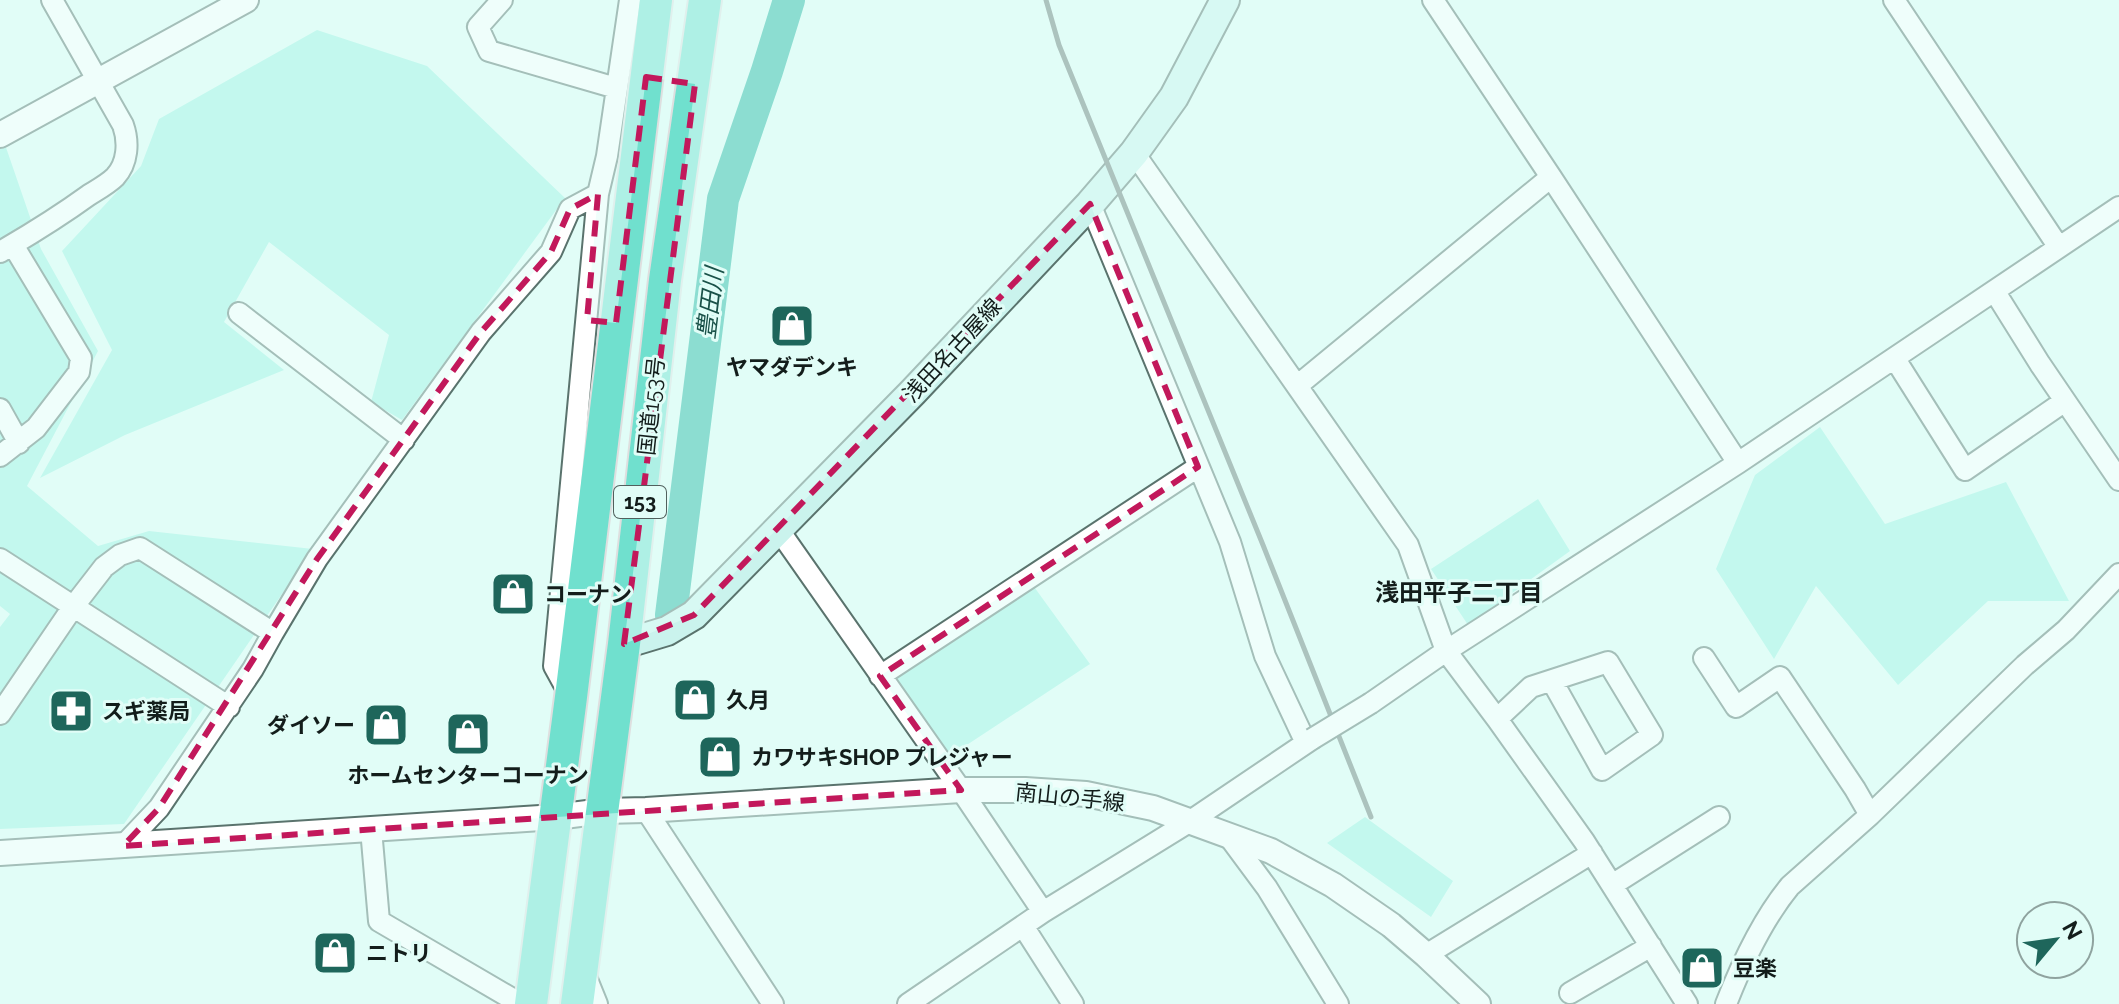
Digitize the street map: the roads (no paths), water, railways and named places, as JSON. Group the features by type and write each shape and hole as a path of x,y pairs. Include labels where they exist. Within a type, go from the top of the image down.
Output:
{"highway":[{"name":"国道153号","path":"531,1004 621,283 639,66 656,0"},
{"name":"国道153号","path":"577,1004 624,644 665,280 705,0"},
{"path":"639,66 695,84"}],"main road":[{"name":"浅田名古屋線","path":"624,644 667,631 694,615 922,382 1090,204 1134,153 1174,97 1225,0"}],"street":[{"path":"0,456 36,428 79,372 81,358 6,248 58,218 115,177 127,151 123,125 52,0"},
{"path":"0,135 246,0"},
{"path":"502,0 478,27 489,51 616,88"},
{"path":"571,697 554,666 598,194 607,156 616,88 639,66 630,0"},
{"path":"1433,0 1738,463"},
{"path":"1894,0 2058,246"},
{"path":"1134,153 1408,545 1446,651 1592,853 1687,1004"},
{"path":"1297,386 1551,177"},
{"path":"123,846 159,808 229,707 317,559 481,332 551,252 570,209 598,194"},
{"path":"1090,204 1230,542 1265,656 1309,741"},
{"path":"922,1000 1043,912 1189,822 1446,651 1738,463 2119,207"},
{"path":"588,305 621,283"},
{"path":"1995,292 2119,480"},
{"path":"239,313 404,440"},
{"path":"1895,359 1965,470 2065,401"},
{"path":"0,409 19,443"},
{"path":"880,676 1198,467"},
{"path":"778,529 1043,912"},
{"path":"0,714 104,567 120,555 140,548 273,633"},
{"path":"0,559 229,707"},
{"path":"1726,1004 1739,971 1790,886 2066,630 2119,574"},
{"path":"1704,658 1736,707 1780,677 1870,815"},
{"path":"1497,719 1531,687 1608,662 1652,735 1602,770 1552,681"},
{"name":"南山の手線","path":"0,853 556,817 603,811 961,790 1086,794 1153,808 1271,851 1333,885 1391,925 1478,1004"},
{"path":"646,810 773,1004"},
{"path":"1612,885 1719,817"},
{"path":"371,829 379,921 521,1004"},
{"path":"1227,834 1267,888 1338,1004"},
{"path":"1426,955 1592,853"},
{"path":"1023,926 1073,1004"},
{"path":"1570,993 1651,946"},
{"path":"582,969 597,1004"}],"waterway":[{"name":"豊田川","path":"671,615 723,199 789,0"}],"railway":[{"path":"1046,0 1059,45 1371,817"}],"place":[{"name":"ヤマダデンキ","path":"792,326"},
{"name":"コーナン","path":"513,594"},
{"name":"久月","path":"695,700"},
{"name":"スギ薬局","path":"71,711"},
{"name":"ダイソー","path":"386,725"},
{"name":"ホームセンターコーナン","path":"468,734"},
{"name":"カワサキSHOP プレジャー","path":"720,757"},
{"name":"ニトリ","path":"335,953"},
{"name":"豆楽","path":"1702,968"}],"district":[{"name":"浅田平子二丁目","path":"1459,592"}]}
